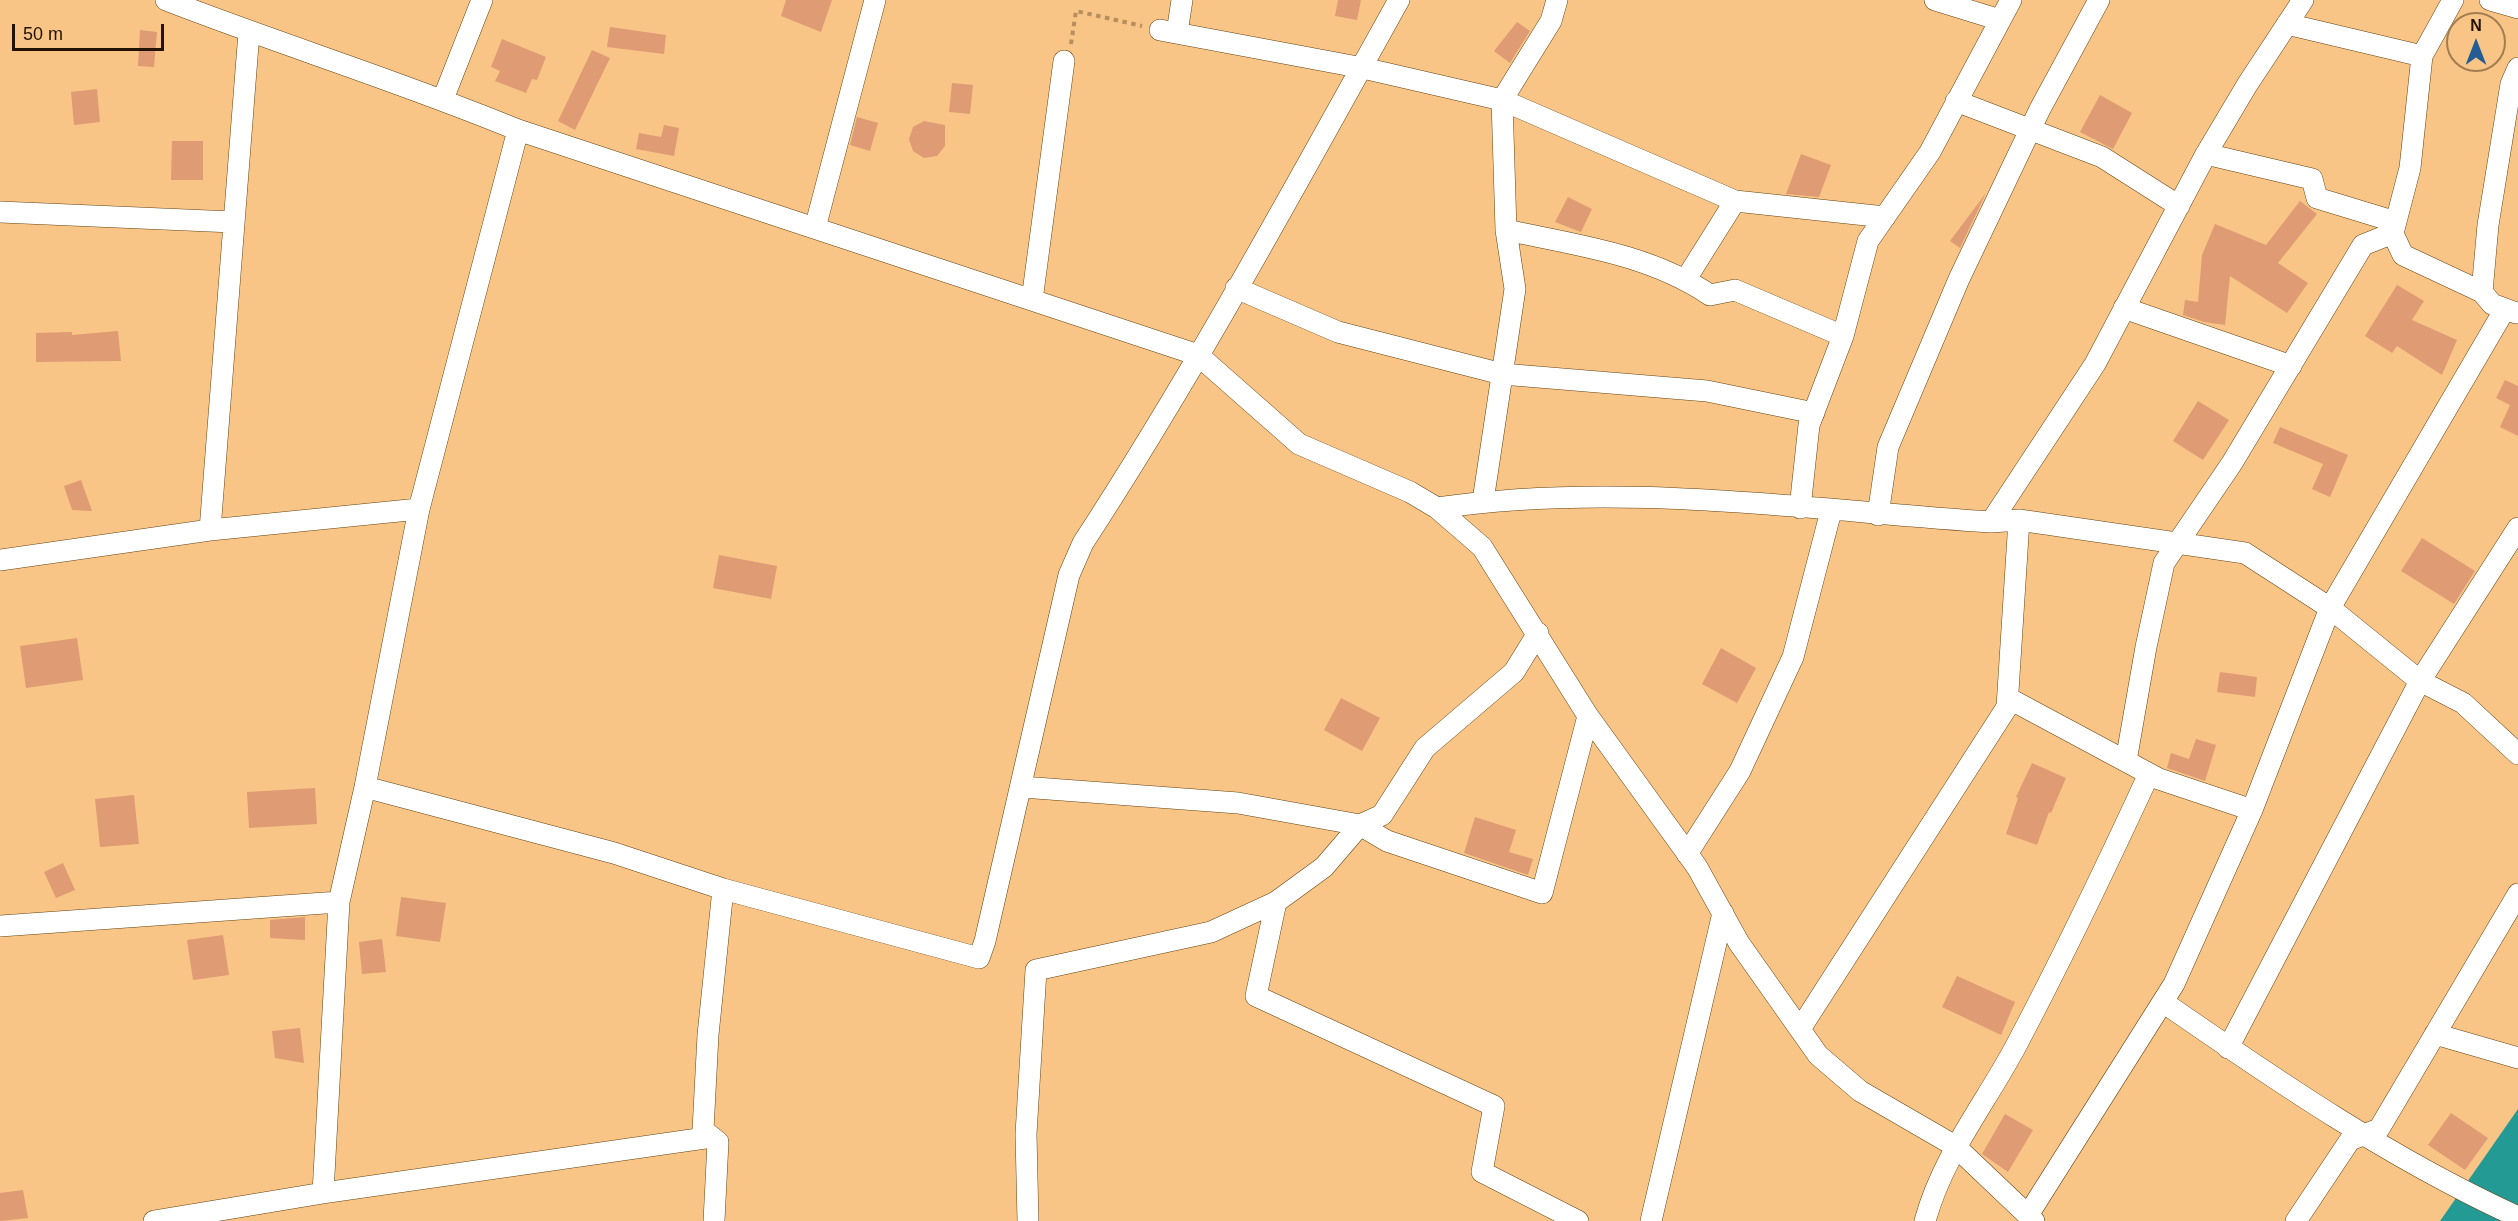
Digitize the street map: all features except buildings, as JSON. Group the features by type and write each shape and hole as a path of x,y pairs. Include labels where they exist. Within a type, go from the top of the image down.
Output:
{"street":[{"path":"166,0 249,32 443,99 518,130 1198,356 1299,444 1410,492 1437,508 1482,547 1588,716 1687,854 1739,943 1818,1056 1860,1091 1955,1146 2031,1218 2174,984 2252,810 2330,608 2511,312 2492,304 2482,292 2403,255 2386,219 2317,198 2312,179 2206,154"},
{"path":"443,99 482,0"},
{"path":"815,228 875,0"},
{"path":"1182,0 1168,31 1363,68 1502,100 1735,201 1885,217"},
{"path":"365,787 614,853 723,889 979,958 1022,787 1069,575 1083,543 1126,477 1214,331 1399,0"},
{"path":"1483,501 1515,289 1506,230 1502,100 1551,21 1557,0"},
{"path":"1935,0 2000,20"},
{"path":"1800,508 1809,425 1843,336 1868,241 1930,152 2011,0"},
{"path":"1878,515 1888,447 1959,279 2030,130 2098,0"},
{"path":"1991,522 2095,363 2206,154 2247,85 2303,0"},
{"path":"2392,233 2410,168 2422,56 2453,0"},
{"path":"2490,0 2518,8"},
{"path":"2287,24 2422,56"},
{"path":"210,530 249,32"},
{"path":"1032,300 1064,61"},
{"path":"2482,292 2488,225 2516,80"},
{"path":"1956,102 2102,157 2179,206"},
{"path":"323,1192 339,902 365,787 419,509 518,130"},
{"path":"1686,279 1735,201"},
{"path":"0,212 233,222"},
{"path":"1506,230 1632,257 1686,279 1710,295 1735,290 1843,336"},
{"path":"2126,760 2164,563 2232,463 2363,245 2392,233"},
{"path":"1236,288 1338,332 1502,374 1707,391 1814,413"},
{"path":"2124,308 2291,366"},
{"path":"1437,508 1483,501 1546,498 1650,499 1991,522 2019,520 2245,553 2330,608 2420,681 2463,703 2518,754"},
{"path":"0,560 210,530 419,509"},
{"path":"1687,854 1740,771 1793,657 1831,511"},
{"path":"1800,1029 1876,915 2007,707 2019,520"},
{"path":"2228,1048 2420,681 2511,554 2518,528"},
{"path":"1028,1221 1026,1134 1036,970 1211,932 1276,902 1324,867 1360,825 1382,815 1425,748 1514,672 1538,633"},
{"path":"2008,698 2149,774 2252,810"},
{"path":"1022,787 1238,803 1360,825 1409,849 1542,893 1588,716"},
{"path":"1925,1221 1955,1146 2016,1046 2094,893 2149,774"},
{"path":"714,1221 718,1143 703,1130 708,1035 723,889"},
{"path":"2296,1221 2350,1140 2379,1129 2518,894"},
{"path":"0,926 339,902"},
{"path":"1276,902 1256,996 1494,1106 1482,1172 1578,1221"},
{"path":"1651,1221 1723,913"},
{"path":"2163,1002 2296,1095 2449,1185 2518,1217"},
{"path":"2435,1034 2518,1058"},
{"path":"153,1221 323,1192 712,1137"}],"path":[{"path":"1064,61 1073,39 1076,11 1168,31"}],"water":[{"path":"2518,1109 2518,1221 2440,1221"}]}
